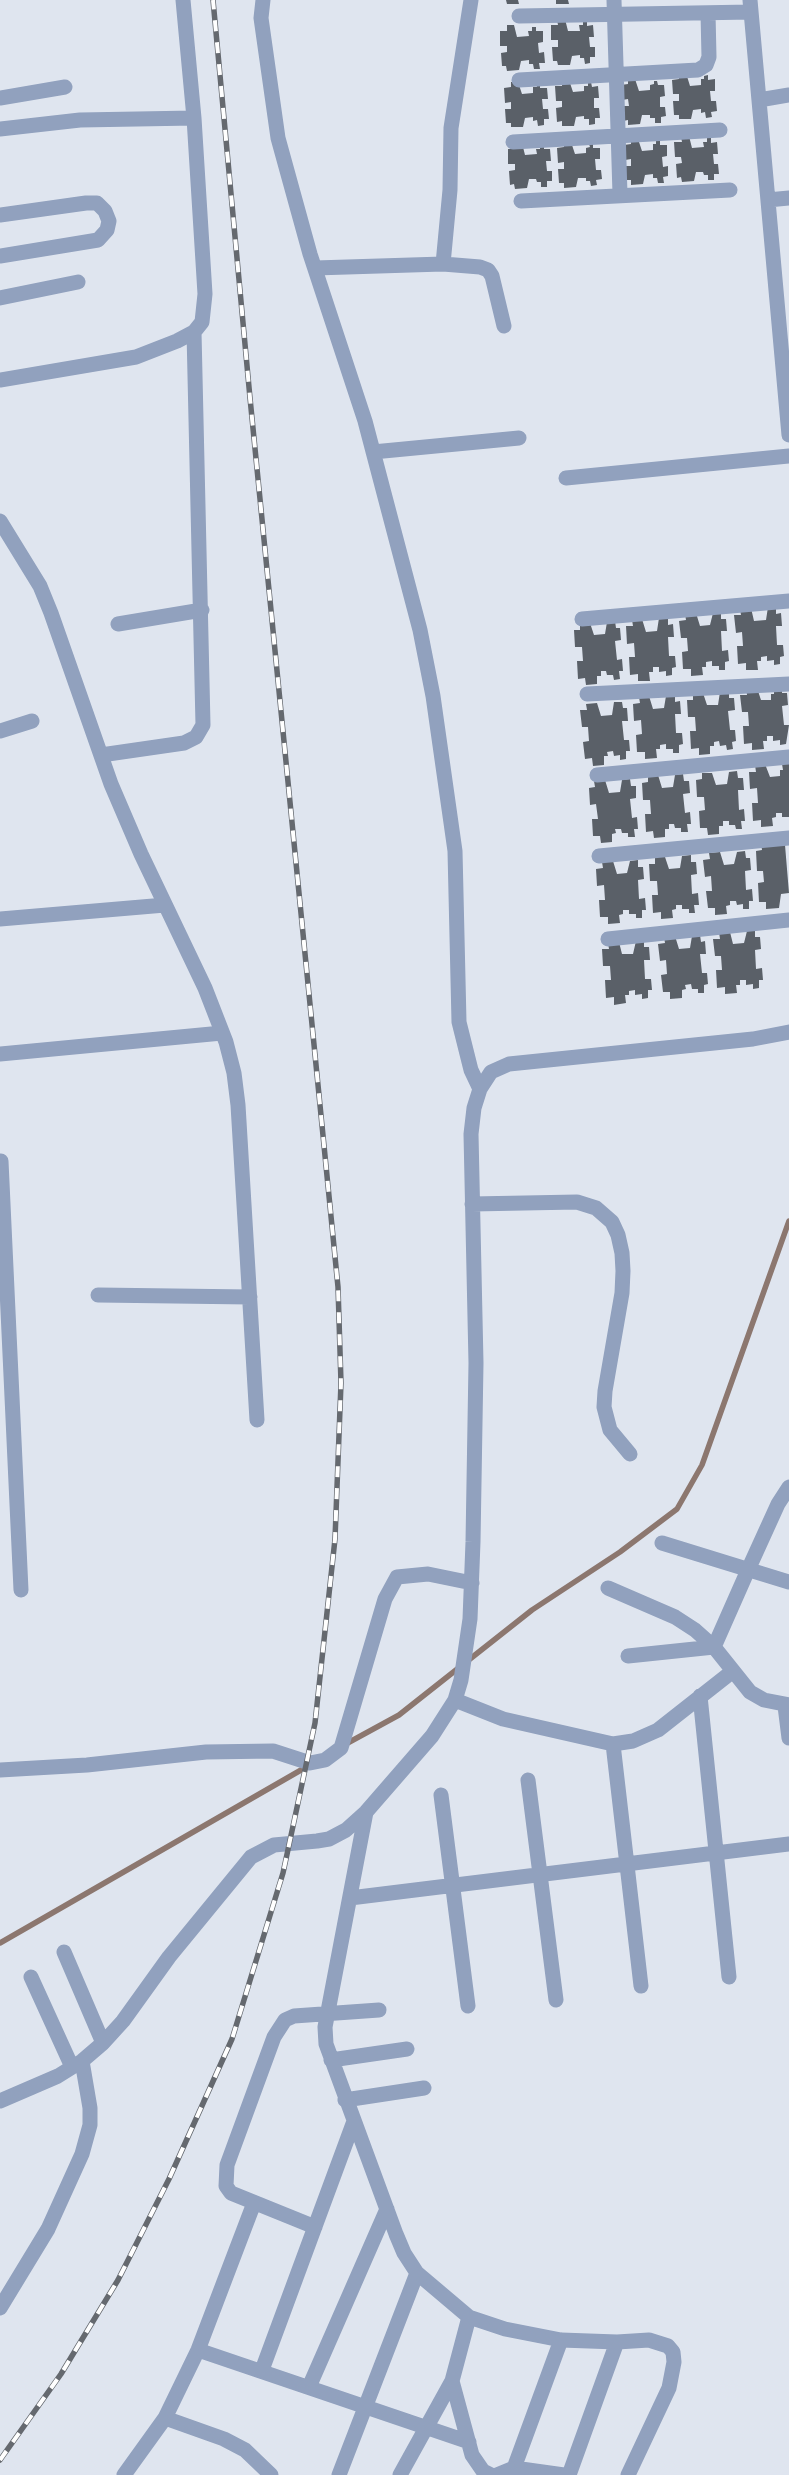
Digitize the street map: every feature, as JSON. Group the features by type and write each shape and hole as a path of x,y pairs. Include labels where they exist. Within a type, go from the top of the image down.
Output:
{"street":[{"path":"0,380 136,356 194,332 202,322 205,294 194,118 183,0"},
{"path":"263,0 261,18 278,138 315,268 374,452 411,592 433,696 455,851 460,1022 469,1062 480,1088"},
{"path":"444,264 450,190 451,128 471,0"},
{"path":"519,16 614,7 708,12 751,6 768,200 783,298 789,435"},
{"path":"614,7 620,194"},
{"path":"519,80 698,70 706,66 709,57 708,12"},
{"path":"0,98 65,87"},
{"path":"759,100 789,95"},
{"path":"0,130 80,120 194,118"},
{"path":"513,142 720,130"},
{"path":"521,201 620,194 730,190"},
{"path":"768,200 789,198"},
{"path":"0,216 86,203 97,204 105,211 108,221 107,230 98,240 0,256"},
{"path":"315,268 444,264 488,270 492,276 504,326"},
{"path":"0,298 78,282"},
{"path":"101,755 174,746 190,741 200,732 204,709 194,332"},
{"path":"374,452 519,438"},
{"path":"566,478 789,456"},
{"path":"0,521 31,569 48,606 101,755 132,832 204,988 222,1032 234,1072 238,1105 257,1420"},
{"path":"582,619 789,601"},
{"path":"118,624 202,610"},
{"path":"587,694 789,684"},
{"path":"0,731 32,721"},
{"path":"597,775 789,757"},
{"path":"599,856 789,838"},
{"path":"0,918 166,905"},
{"path":"608,939 789,920"},
{"path":"0,1054 222,1032"},
{"path":"0,2101 77,2064 103,2043 123,2021 175,1950 251,1857 274,1845 329,1839 346,1830 366,1812 432,1736 455,1700 461,1680 472,1583 476,1363 471,1134 474,1108 480,1088 492,1072 509,1064 753,1039 789,1032"},
{"path":"1,1161 6,1372 21,1590"},
{"path":"472,1204 577,1202 596,1208 612,1222 618,1235 624,1271 604,1391 604,1407 610,1430 630,1454"},
{"path":"98,1295 250,1297"},
{"path":"714,1647 778,1504 789,1487"},
{"path":"662,1543 789,1582"},
{"path":"0,1770 87,1765 206,1752 273,1752 310,1763 325,1760 341,1748 385,1599 397,1577 428,1574 472,1583"},
{"path":"608,1588 675,1617 695,1630 714,1647 750,1692 764,1700 787,1705 789,1738"},
{"path":"628,1656 714,1647"},
{"path":"455,1700 503,1719 612,1744 633,1740 658,1730 733,1671"},
{"path":"700,1696 729,1978"},
{"path":"612,1744 642,1986"},
{"path":"528,1780 556,2000"},
{"path":"441,1795 468,2006"},
{"path":"366,1812 325,2027 326,2044 345,2100 404,2253 417,2273 469,2317 505,2329 561,2340 617,2342 650,2340 668,2346 673,2352 674,2362 669,2388 628,2475"},
{"path":"350,1898 789,1844"},
{"path":"64,1952 103,2043"},
{"path":"0,2308 48,2229 82,2154 90,2125 90,2108 77,2064 31,1977"},
{"path":"315,2227 231,2193 226,2186 228,2165 274,2037 285,2020 294,2016 379,2010"},
{"path":"331,2060 407,2049"},
{"path":"345,2100 424,2088"},
{"path":"262,2370 354,2121"},
{"path":"124,2475 165,2418 198,2350 254,2202"},
{"path":"309,2387 387,2209"},
{"path":"340,2475 417,2273"},
{"path":"400,2475 452,2381 469,2317"},
{"path":"514,2468 561,2340"},
{"path":"569,2475 617,2342"},
{"path":"198,2350 262,2370 469,2442"},
{"path":"452,2381 477,2464 483,2471 492,2475"},
{"path":"165,2418 224,2438 245,2450 271,2475"},
{"path":"497,2475 514,2468 564,2475"}],"building":[{"path":"506,0 518,0 519,4 507,4"},
{"path":"556,0 568,0 569,4 556,4"},
{"path":"565,19 568,31 580,31 579,25 583,25 583,22 587,22 587,26 593,25 594,37 589,37 590,47 595,47 595,57 590,57 590,63 585,64 584,58 580,58 580,55 572,56 570,65 558,65 557,61 553,61 552,47 558,47 558,40 551,40 551,25 558,25 557,20"},
{"path":"507,25 514,25 517,37 529,36 528,31 532,31 532,27 536,27 536,31 543,31 543,42 538,43 539,53 544,52 545,63 539,63 540,69 534,69 533,64 529,64 529,60 521,61 519,70 507,71 506,66 502,66 501,53 507,52 507,46 500,46 500,31 507,31"},
{"path":"686,73 690,86 701,85 701,79 704,79 704,76 708,75 708,80 715,79 715,91 710,91 711,101 716,101 717,111 711,112 712,117 706,118 705,112 701,113 701,109 693,110 691,119 679,119 679,115 674,115 673,101 679,101 679,94 673,94 672,80 679,79 679,74"},
{"path":"628,79 635,79 639,91 650,90 650,85 654,84 654,81 657,81 658,85 664,85 665,96 660,97 660,107 665,107 666,116 661,117 661,123 655,123 655,118 650,118 650,115 642,115 640,124 628,125 628,120 623,121 622,106 629,106 628,99 622,100 621,85 628,84"},
{"path":"569,80 573,92 584,91 584,86 588,86 588,83 591,82 592,87 598,86 599,98 594,98 594,108 599,108 600,118 595,118 595,124 589,125 589,119 584,119 584,116 576,117 574,126 562,126 562,121 557,122 556,108 562,107 562,101 556,101 555,86 562,86 562,81"},
{"path":"511,82 518,82 522,94 533,93 533,87 537,87 536,84 540,84 540,88 547,88 548,99 542,99 543,109 548,109 549,119 544,119 544,125 538,126 537,120 533,121 533,117 525,118 523,127 511,127 511,123 506,123 505,109 511,109 511,102 505,103 504,88 511,87"},
{"path":"689,136 692,148 704,147 703,142 707,142 707,138 711,138 711,143 717,142 718,154 713,154 714,164 718,164 719,174 714,174 714,180 708,180 708,175 704,175 703,172 696,172 694,181 682,182 681,177 677,178 676,164 682,163 681,157 675,157 674,142 682,142 681,137"},
{"path":"631,139 638,139 642,151 653,150 653,144 656,144 656,141 660,141 660,145 667,145 667,156 662,157 663,167 668,166 668,176 663,177 664,183 658,183 657,178 653,178 653,174 645,175 643,184 631,185 631,180 626,180 625,166 631,166 631,159 625,160 624,145 631,144"},
{"path":"564,142 571,142 575,154 586,153 586,148 590,147 589,144 593,144 593,148 600,148 600,159 595,159 596,170 601,170 602,179 596,180 597,185 591,186 590,181 586,181 586,178 578,178 576,187 564,188 564,183 559,183 558,169 564,169 564,162 558,163 557,148 564,147"},
{"path":"522,143 525,155 537,154 536,149 540,149 540,145 544,145 544,149 550,149 551,161 546,161 547,171 552,171 552,181 547,181 547,187 541,187 541,182 537,182 536,179 529,179 527,188 515,189 514,184 510,185 509,171 515,170 515,164 508,164 508,149 515,149"},
{"path":"768,607 776,607 776,614 781,613 782,626 776,626 777,645 783,645 784,656 780,657 780,664 774,665 774,660 767,661 767,656 761,657 761,661 757,661 758,670 746,670 746,663 738,664 737,646 743,646 742,632 736,633 734,615 741,615 740,609 751,608 754,621 766,620"},
{"path":"721,612 721,619 726,619 727,631 721,631 722,651 728,650 729,661 725,662 725,670 719,670 719,666 712,666 712,661 706,662 706,667 702,667 703,675 691,676 691,669 683,669 682,652 688,651 687,638 681,638 679,621 686,620 685,614 696,613 700,626 710,625 713,613"},
{"path":"659,618 668,618 668,625 673,624 674,637 668,637 669,656 675,656 676,667 672,668 672,675 666,676 666,671 659,672 659,667 653,667 653,672 649,672 650,681 638,681 638,674 630,675 629,657 635,657 634,643 627,644 626,626 633,626 632,620 642,619 646,632 657,631"},
{"path":"615,621 616,628 620,628 621,640 615,641 617,660 622,659 623,671 619,671 620,679 614,680 613,675 607,675 606,671 601,671 601,676 597,676 597,684 586,685 585,678 578,679 577,661 583,661 582,647 575,647 574,630 580,630 580,624 590,623 594,635 605,634 607,622"},
{"path":"774,687 782,687 782,693 787,693 788,705 782,706 784,725 789,725 786,744 780,745 780,740 773,741 773,736 767,736 767,741 763,741 764,749 752,750 752,743 744,744 743,726 749,726 748,712 742,712 740,695 747,695 746,688 757,688 761,700 771,700 771,694 774,694"},
{"path":"720,692 729,692 729,698 734,698 735,710 728,711 730,730 735,730 736,741 732,742 733,749 727,750 726,745 720,746 719,741 714,742 714,746 710,746 710,754 699,755 699,748 691,749 690,731 696,731 695,717 688,717 687,700 693,700 693,694 703,693 707,705 718,705"},
{"path":"675,695 675,702 680,701 681,714 675,714 676,733 682,733 683,744 679,745 679,753 673,753 673,749 666,749 666,744 660,745 660,749 656,749 657,758 645,759 645,752 637,752 636,735 642,734 641,720 634,721 633,704 640,703 639,697 649,696 653,709 664,708 666,696"},
{"path":"614,702 622,702 623,708 627,708 628,721 622,721 624,740 629,740 630,751 626,751 626,759 620,760 620,755 614,756 613,751 607,752 608,756 604,756 604,765 593,766 592,758 585,759 583,742 589,741 588,727 582,727 580,710 587,710 586,704 597,703 601,716 612,715"},
{"path":"789,763 789,817 782,817 782,813 776,813 776,817 772,818 773,826 761,827 761,820 753,821 752,803 758,803 757,788 750,789 749,772 756,772 755,765 765,764 770,777 780,776 780,770 783,770 782,764"},
{"path":"737,771 738,778 743,778 744,790 738,790 739,810 744,809 745,821 741,821 742,829 736,829 735,825 729,825 729,821 723,821 723,826 719,826 719,834 708,835 707,828 700,828 699,811 705,810 704,797 697,797 696,780 702,779 702,773 712,773 716,785 727,784 729,772"},
{"path":"683,774 684,781 689,781 690,793 683,794 685,813 690,812 691,824 687,824 688,832 681,832 681,828 675,828 674,824 669,824 669,829 665,829 665,837 654,838 653,831 646,832 645,814 651,814 650,800 643,800 642,783 648,782 648,776 658,775 662,788 673,787 675,775"},
{"path":"630,779 631,786 636,786 636,798 630,799 632,818 637,817 638,829 634,829 635,837 628,837 628,833 622,833 621,829 615,829 616,833 612,834 612,842 601,843 600,836 593,836 592,819 598,819 596,804 590,805 589,788 595,787 594,781 605,780 609,793 620,792 622,780"},
{"path":"761,843 785,845 789,893 781,894 779,908 766,909 766,902 759,902 758,883 764,882 763,871 757,871 756,851 762,850"},
{"path":"745,851 746,858 750,858 751,870 745,871 746,890 752,889 753,901 749,901 749,909 743,909 743,904 737,905 736,901 730,901 730,905 726,906 727,914 715,915 715,908 708,908 706,891 712,891 711,876 705,877 703,860 710,859 709,853 720,852 724,865 734,864 737,852"},
{"path":"691,855 691,862 696,862 697,874 691,875 692,894 698,893 699,905 694,905 695,913 689,913 689,909 682,909 682,905 676,905 676,909 672,910 673,918 661,919 661,912 653,913 652,895 658,895 657,881 650,881 649,864 655,864 655,857 665,857 669,869 680,868 682,856"},
{"path":"638,860 638,867 643,867 644,879 638,880 639,899 645,898 646,910 642,910 642,918 636,918 636,914 629,914 629,910 623,910 623,914 619,915 620,923 608,924 608,917 600,917 599,900 605,900 604,885 597,886 596,869 603,868 602,862 613,861 617,874 627,873 630,861"},
{"path":"747,931 755,931 755,937 760,937 761,949 755,950 756,969 762,968 763,980 759,980 759,988 753,989 753,984 746,985 746,980 740,980 740,985 736,985 737,993 725,994 725,987 717,988 716,970 722,970 721,956 715,956 713,939 720,939 719,932 730,932 733,944 744,943"},
{"path":"700,935 701,942 705,941 706,954 700,954 702,973 707,973 708,984 704,985 704,993 698,993 698,989 692,989 691,984 685,985 686,989 682,990 682,998 670,999 670,992 663,992 661,975 667,974 666,960 660,961 658,944 665,943 664,937 675,936 679,949 690,948 692,936"},
{"path":"636,941 644,941 644,947 649,947 650,960 644,960 645,979 651,979 652,990 648,990 648,998 642,999 642,994 635,995 635,990 629,991 629,995 625,995 626,1003 614,1005 614,997 606,998 605,980 611,980 610,966 603,966 602,949 609,949 608,943 619,942 622,954 633,954"}],"waterway":[{"path":"344,1745 399,1715 532,1610 620,1552 677,1509 702,1465 789,1221"},
{"path":"0,1943 308,1766"}],"railway":[{"path":"0,2460 61,2374 118,2280 169,2179 232,2039 283,1873 315,1723 335,1539 341,1383 338,1287 250,398 213,0"}]}
